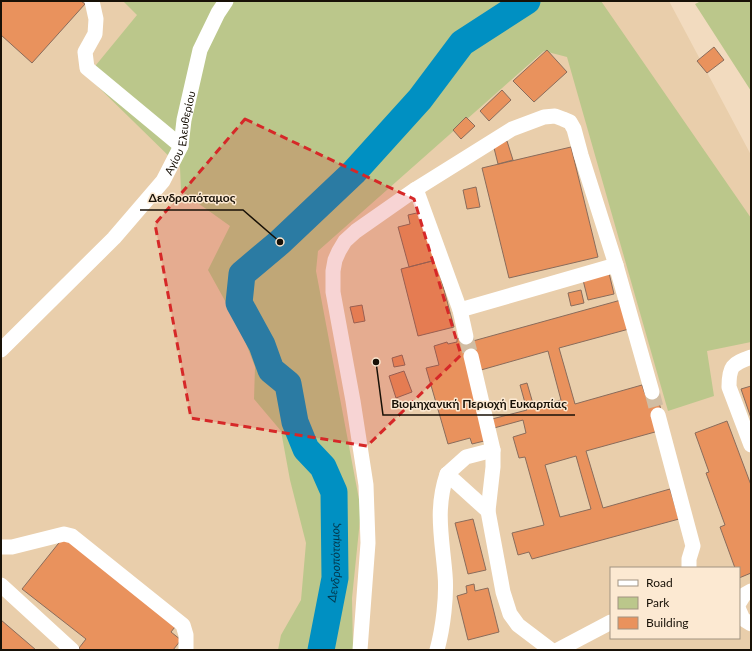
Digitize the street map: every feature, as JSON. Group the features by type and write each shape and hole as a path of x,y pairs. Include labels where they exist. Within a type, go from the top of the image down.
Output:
{"street":[{"path":"92,1 96,19 95,34 85,52 87,68 181,146"},
{"name":"Αγίου Ελευθερίου","path":"1,350 114,238 163,181 181,146 184,120 200,50 218,13 226,1"},
{"path":"360,650 368,543 366,485 333,292 333,271 335,260 339,250 356,231 416,189 512,129 544,117 555,116 570,122 574,129 616,265 652,392"},
{"path":"416,189 460,310 466,337"},
{"path":"460,310 616,265"},
{"path":"471,356 493,450 492,479 488,511 503,592 510,614 518,626 551,650"},
{"path":"751,357 734,364 731,368 729,377 729,387 751,444"},
{"path":"658,415 693,546 689,559 689,567"},
{"path":"437,650 442,628 445,576 441,534 440,504 442,488 447,474 466,457 493,450"},
{"path":"447,474 488,511"},
{"path":"1,547 12,547 64,534 72,536 183,625 186,650"},
{"path":"1,585 72,650"},
{"path":"740,601 744,595 751,592"},
{"path":"740,612 743,619 751,624"},
{"path":"558,650 610,623"}],"highlighted area":[{"path":"245,119 414,199 461,355 367,446 191,418 155,224"}],"shaded area":[{"path":"1,1 669,1 751,155 751,650 1,650"}],"green space":[{"path":"123,1 601,1 751,218 751,342 707,351 714,396 668,411 567,57 544,51 318,251 316,271 361,510 352,598 353,650 278,650 281,635 301,600 306,543 290,480 281,431 254,399 255,367 240,328 208,270 230,226 181,191 180,167 87,76 137,15"},
{"path":"701,1 751,1 751,91 695,4"}],"building":[{"path":"1,1 81,1 85,4 32,63 1,35"},
{"path":"714,47 724,60 707,73 697,61"},
{"path":"547,50 567,72 534,102 513,81"},
{"path":"502,90 511,100 489,121 480,111"},
{"path":"466,117 475,126 461,139 453,130"},
{"path":"507,141 513,160 498,164 493,144"},
{"path":"571,147 598,257 509,278 482,168"},
{"path":"476,187 480,207 467,209 463,190"},
{"path":"421,212 436,260 409,267 398,227 410,224 408,215"},
{"path":"436,260 454,327 418,336 401,269"},
{"path":"609,273 614,294 588,300 583,280"},
{"path":"581,290 584,303 571,306 568,293"},
{"path":"621,300 629,329 559,348 575,404 642,385 645,394 656,391 662,414 655,432 586,451 603,508 670,489 679,519 532,559 529,552 518,555 512,533 544,525 525,457 519,458 513,437 526,433 523,420 494,428 492,419 527,410 520,385 527,383 534,407 561,400 548,351 481,370 488,440 472,444 470,438 448,444 426,368 439,365 434,346 447,342 448,344 457,342 457,339 471,335 473,341","holes":["576,456 591,509 560,517 545,465"]},
{"path":"362,305 365,321 354,323 350,307"},
{"path":"402,355 405,365 394,367 392,358"},
{"path":"404,371 412,392 396,398 389,376"},
{"path":"751,386 751,418 741,389"},
{"path":"727,421 751,485 751,573 740,578 740,567 735,567 720,527 725,525 706,473 709,472 695,433"},
{"path":"473,519 486,570 468,574 455,523"},
{"path":"66,534 178,623 171,632 181,640 173,650 81,650 79,648 86,639 22,589"},
{"path":"474,584 475,591 488,588 499,632 468,640 457,596 467,593 466,586"},
{"path":"1,620 36,650 1,650"}],"waterway":[{"name":"Δενδροπόταμος","path":"321,650 335,578 334,492 323,467 306,449 295,422 288,384 271,370 262,345 239,303 242,274 280,242 354,172 420,99 462,43 527,1"}],"tunnel":[{"path":"466,337 471,356"},
{"path":"652,392 658,415"}],"place":[{"name":"Δενδροπόταμος","path":"280,242"},
{"name":"Βιομηχανική Περιοχή Ευκαρπίας","path":"376,362"}]}
